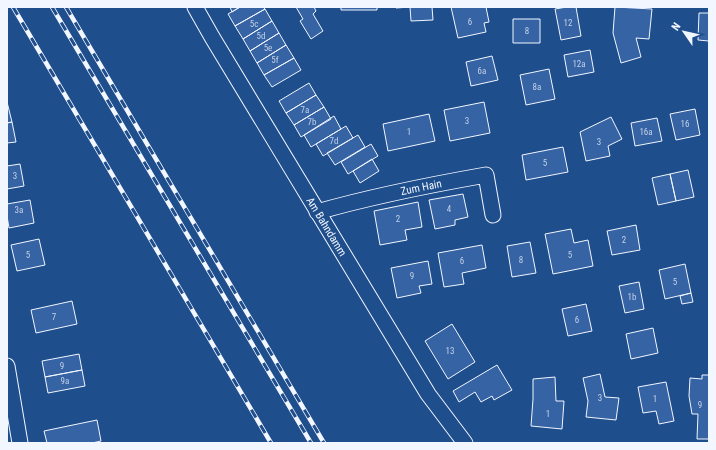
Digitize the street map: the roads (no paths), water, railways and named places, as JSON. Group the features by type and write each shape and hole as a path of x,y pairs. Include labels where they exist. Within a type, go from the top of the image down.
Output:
{"street":[{"name":"Am Bahndamm","path":"195,7 317,212 428,394 465,443"},
{"name":"Zum Hain","path":"317,212 354,202 445,182 486,175 493,215"},
{"path":"7,366 20,443"}],"railway":[{"path":"13,7 271,443"},
{"path":"52,7 311,443"},
{"path":"66,7 324,443"}]}
